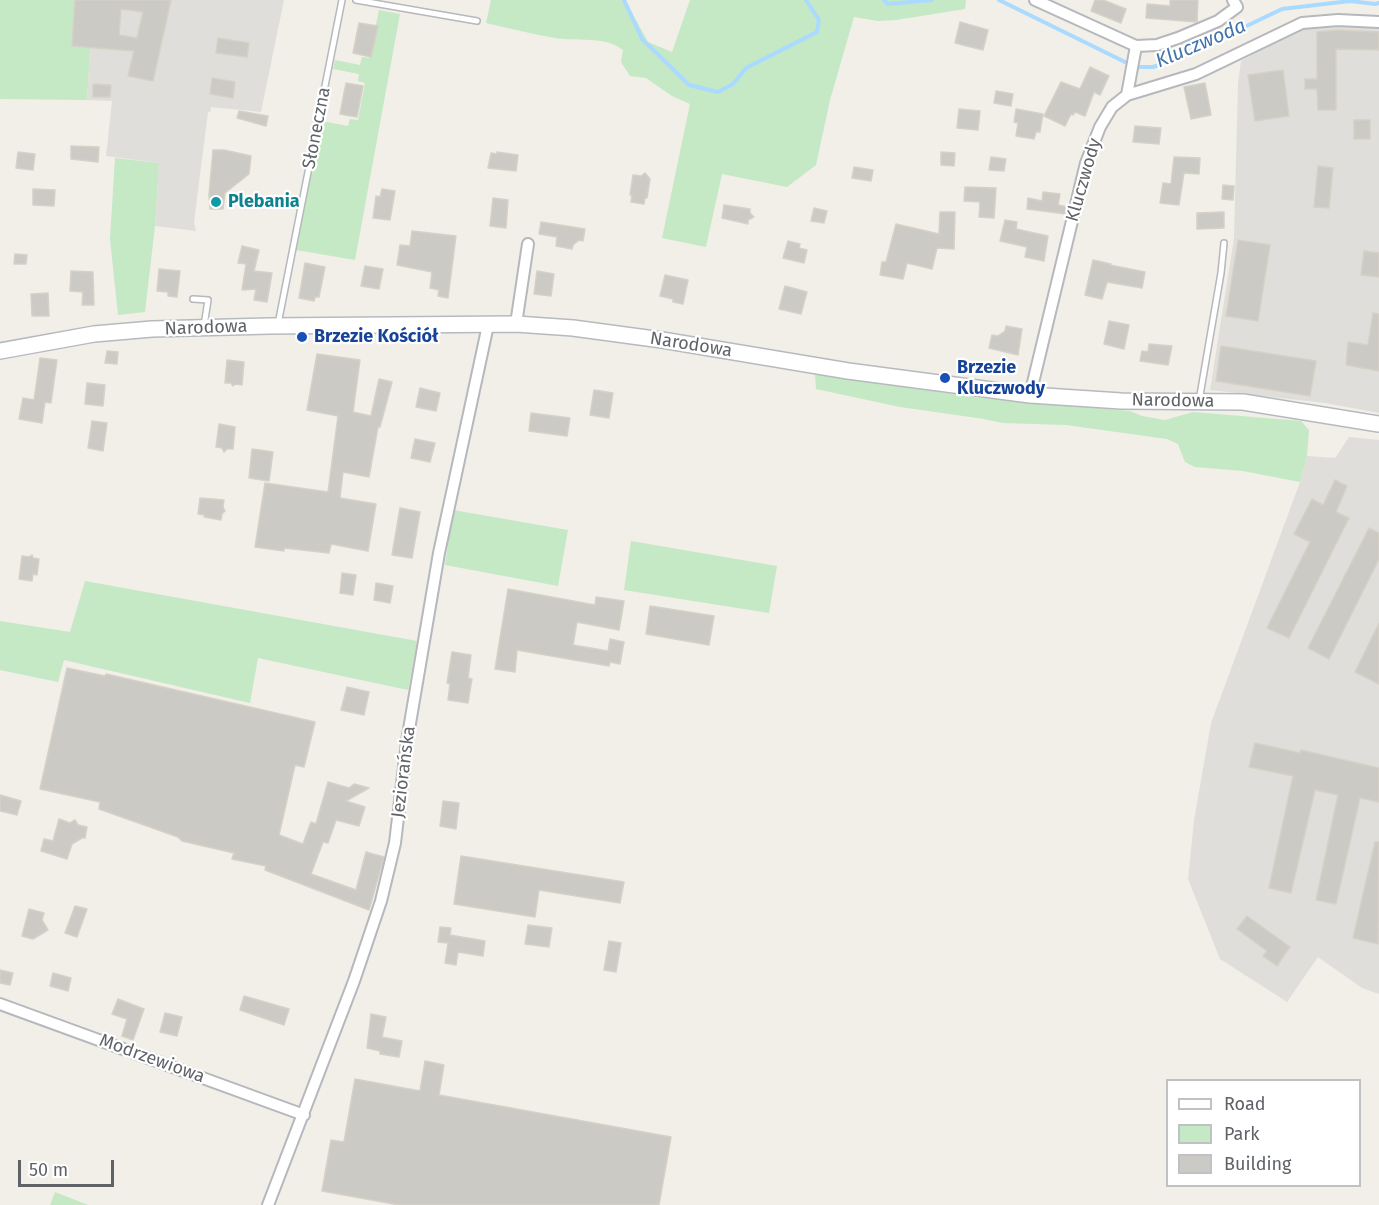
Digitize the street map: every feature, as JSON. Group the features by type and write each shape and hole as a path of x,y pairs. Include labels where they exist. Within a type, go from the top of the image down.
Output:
{"street":[{"path":"1035,0 1135,50 1178,38 1218,21 1237,7 1233,0"},
{"name":"Kluczwody","path":"1030,395 1086,163 1100,127 1112,107 1127,96 1196,74 1302,23 1338,20 1379,22"},
{"path":"1127,96 1135,50"},
{"path":"516,324 528,244"},
{"name":"Narodowa","path":"0,351 118,332 277,326 516,324 573,328 662,340 848,371 1030,395 1121,400 1243,402 1379,424"},
{"name":"Jeziorańska","path":"268,1205 358,971 381,901 395,843 407,741 439,553 488,325"},
{"name":"Modrzewiowa","path":"0,1004 304,1115"}],"lane":[{"name":"Słoneczna","path":"277,326 342,0"},
{"path":"356,0 477,21"},
{"path":"1199,401 1224,243"},
{"path":"193,299 207,300 204,328"}],"shaded area":[{"path":"93,0 284,0 261,112 211,107 208,112 194,222 196,231 155,226 159,163 106,156 112,101 87,100"},
{"path":"1303,27 1379,29 1379,413 1325,403 1210,390 1234,238 1238,83 1241,61"},
{"path":"1349,437 1379,440 1379,994 1362,988 1318,957 1287,1002 1220,959 1188,879 1194,820 1211,723 1300,482 1307,456 1335,458"}],"green space":[{"path":"0,0 93,0 87,100 0,99"},
{"path":"491,0 625,0 648,42 672,52 690,0 966,0 965,9 896,20 878,21 854,17 830,100 816,165 787,187 722,174 706,247 662,238 690,104 672,96 646,78 630,76 621,62 623,50 615,45 599,41 555,38 486,23"},
{"path":"379,10 400,14 355,260 296,250 322,121 348,126 350,119 358,120 365,83 358,81 359,74 333,69 335,60 360,65 362,57 369,58"},
{"path":"115,158 159,163 155,226 145,312 118,315 110,239"},
{"path":"815,374 973,397 1130,411 1142,416 1165,420 1193,412 1301,421 1309,430 1307,456 1300,482 1243,471 1195,467 1185,462 1178,444 1167,439 1066,425 1002,423 900,407 816,389"},
{"path":"453,510 568,530 558,586 445,565"},
{"path":"631,541 777,566 769,613 624,590"},
{"path":"85,581 417,641 408,690 258,658 250,703 64,660 58,682 0,670 0,621 70,632"},
{"path":"55,1192 88,1205 50,1205"}],"building":[{"path":"75,0 171,0 153,81 128,76 134,51 72,46","holes":["121,9 143,12 137,38 119,35"]},
{"path":"1095,0 1103,0 1126,9 1121,23 1091,11"},
{"path":"1170,0 1198,0 1197,22 1146,18 1147,4 1170,6"},
{"path":"960,22 988,30 983,50 955,43"},
{"path":"359,23 378,26 371,57 353,53"},
{"path":"1337,30 1379,32 1379,50 1336,49 1336,110 1318,110 1317,89 1305,89 1305,79 1317,79 1317,32"},
{"path":"218,38 249,43 247,57 216,53"},
{"path":"1090,67 1109,76 1100,95 1094,92 1085,116 1075,112 1071,114 1065,126 1044,116 1061,82 1080,89"},
{"path":"1283,70 1289,116 1255,121 1248,75"},
{"path":"212,78 235,82 233,98 210,94"},
{"path":"346,83 363,86 357,117 340,114"},
{"path":"1205,83 1211,115 1191,119 1184,87"},
{"path":"93,84 111,85 110,97 93,97"},
{"path":"996,91 1013,94 1011,106 994,103"},
{"path":"959,109 980,111 978,130 957,128"},
{"path":"1016,109 1043,114 1040,132 1036,132 1034,139 1016,136 1018,123 1014,122"},
{"path":"239,111 268,116 266,126 237,118"},
{"path":"1354,120 1370,120 1370,139 1354,139"},
{"path":"1135,126 1161,128 1159,144 1133,142"},
{"path":"71,146 99,147 98,162 71,159"},
{"path":"213,150 251,156 249,174 225,193 223,209 210,209"},
{"path":"18,152 35,154 33,170 16,168"},
{"path":"497,152 518,155 516,171 488,168 491,153 497,154"},
{"path":"941,152 955,153 954,166 941,165"},
{"path":"991,157 1006,159 1004,171 989,170"},
{"path":"1174,157 1200,158 1199,174 1184,173 1179,205 1160,203 1163,183 1171,184"},
{"path":"1318,166 1333,168 1329,208 1314,207"},
{"path":"854,167 873,170 871,181 852,178"},
{"path":"645,173 650,179 647,198 644,204 631,202 633,175 641,176"},
{"path":"1223,185 1234,186 1233,200 1222,199"},
{"path":"965,187 996,188 994,218 979,217 980,202 964,201"},
{"path":"33,189 55,190 54,206 33,205"},
{"path":"382,189 395,191 390,220 373,218 376,196 380,197"},
{"path":"1043,192 1060,194 1058,205 1068,207 1066,214 1027,209 1028,198 1042,201"},
{"path":"493,198 508,200 506,228 490,226"},
{"path":"724,205 750,209 754,217 748,220 748,224 722,218"},
{"path":"814,208 827,211 824,223 811,221"},
{"path":"940,212 955,212 954,249 937,248 932,269 907,263 903,279 880,275 882,262 886,262 896,224 939,234"},
{"path":"1224,212 1224,228 1197,229 1197,213"},
{"path":"1005,220 1017,222 1016,229 1048,236 1044,261 1025,257 1027,247 1000,241"},
{"path":"541,222 585,229 583,241 579,240 572,249 556,246 557,237 539,234"},
{"path":"412,231 456,236 448,298 438,296 439,290 430,288 432,272 397,265 400,245 410,246"},
{"path":"1238,240 1270,245 1258,321 1226,316"},
{"path":"788,241 800,244 799,248 807,250 804,263 783,258"},
{"path":"242,246 259,250 254,271 272,273 267,302 254,300 256,289 242,290 246,264 238,263"},
{"path":"1364,251 1379,253 1379,277 1361,275"},
{"path":"15,254 27,255 26,264 14,264"},
{"path":"1093,260 1145,272 1142,288 1107,282 1102,299 1085,295"},
{"path":"305,263 325,267 319,297 315,297 314,301 299,298"},
{"path":"365,266 383,269 379,289 361,286"},
{"path":"159,269 180,271 177,297 168,296 168,292 157,291"},
{"path":"71,271 93,272 94,305 82,305 83,292 70,291"},
{"path":"537,271 554,274 551,296 534,294"},
{"path":"665,275 688,280 683,304 660,296"},
{"path":"785,286 807,292 801,314 779,309"},
{"path":"48,293 49,316 32,316 31,294"},
{"path":"1373,313 1379,314 1379,371 1346,365 1348,342 1368,345"},
{"path":"1109,321 1129,325 1124,349 1104,344"},
{"path":"1006,326 1022,329 1018,355 989,348 992,335 998,336 1005,331"},
{"path":"1149,344 1172,346 1168,365 1140,361 1142,351 1148,352"},
{"path":"1221,346 1316,361 1310,396 1216,381"},
{"path":"107,351 118,352 117,364 105,363"},
{"path":"317,354 360,360 353,412 371,416 379,379 392,382 380,427 378,427 369,477 343,472 340,498 376,504 368,551 331,544 329,553 255,547 265,483 328,492 338,416 307,410"},
{"path":"40,358 57,360 51,403 45,402 42,423 19,419 23,398 34,400"},
{"path":"227,360 244,362 242,385 233,386 231,383 225,383"},
{"path":"87,383 105,385 103,406 85,404"},
{"path":"420,388 440,393 436,411 416,407"},
{"path":"594,390 613,393 609,418 590,415"},
{"path":"531,413 570,418 567,436 529,431"},
{"path":"92,421 107,423 103,451 88,448"},
{"path":"219,424 235,427 233,449 227,449 224,452 222,448 216,447"},
{"path":"415,439 435,443 430,462 411,458"},
{"path":"252,449 273,452 269,481 249,478"},
{"path":"1335,480 1347,486 1336,512 1349,518 1289,638 1267,628 1310,542 1294,534 1312,499 1323,505"},
{"path":"200,498 224,500 225,511 221,520 198,514"},
{"path":"400,508 420,512 412,558 392,555"},
{"path":"1369,528 1379,533 1379,559 1329,659 1308,648"},
{"path":"32,555 33,558 39,559 37,575 33,574 32,581 19,579 22,556"},
{"path":"342,573 356,575 353,595 340,593"},
{"path":"376,583 393,586 390,603 374,600"},
{"path":"508,589 595,605 596,597 624,601 619,630 577,622 573,645 608,651 610,639 624,642 620,664 610,662 609,666 517,650 515,672 495,669"},
{"path":"650,606 714,616 709,645 646,634"},
{"path":"1379,623 1379,684 1355,672"},
{"path":"452,652 471,655 468,678 472,679 468,703 448,700 450,684 447,683"},
{"path":"67,668 105,676 106,674 315,722 304,767 295,765 279,835 303,844 311,822 316,824 328,782 349,788 354,784 369,788 346,801 365,807 359,826 336,820 328,843 323,842 311,874 356,890 366,852 384,857 369,910 265,870 266,866 232,859 234,853 182,841 178,837 99,809 100,802 40,789"},
{"path":"347,687 369,692 364,715 341,710"},
{"path":"1255,743 1300,753 1301,750 1379,768 1379,802 1360,798 1336,904 1316,900 1338,795 1315,790 1291,893 1269,888 1293,776 1249,767"},
{"path":"0,795 21,801 17,815 0,811"},
{"path":"443,801 459,803 456,829 440,826"},
{"path":"59,819 70,823 75,820 78,825 87,827 85,838 72,844 67,859 41,851 44,839 53,841"},
{"path":"1375,842 1379,842 1378,944 1353,938"},
{"path":"461,856 624,882 620,903 539,890 535,917 454,904"},
{"path":"75,906 87,909 77,937 65,933"},
{"path":"29,909 44,913 42,920 48,930 33,939 22,936"},
{"path":"1247,916 1290,947 1277,966 1263,956 1267,951 1237,929"},
{"path":"528,925 552,928 549,947 525,944"},
{"path":"440,927 451,928 450,935 485,941 483,956 458,952 456,965 445,963 448,943 438,942"},
{"path":"609,941 621,943 616,972 604,970"},
{"path":"0,970 13,973 10,985 0,983"},
{"path":"53,973 71,978 68,991 50,986"},
{"path":"244,996 289,1009 284,1025 240,1010"},
{"path":"118,999 144,1009 133,1040 122,1036 127,1019 112,1014"},
{"path":"165,1013 182,1017 177,1036 160,1032"},
{"path":"371,1014 386,1017 382,1037 402,1041 399,1057 380,1054 380,1051 367,1048"},
{"path":"425,1061 444,1065 439,1095 671,1137 659,1205 399,1205 322,1191 331,1140 344,1142 355,1079 420,1091"}],"waterway":[{"name":"Kluczwoda","path":"624,0 642,39 689,85 718,92 733,84 746,68 817,32 819,20 806,0"},
{"name":"Kluczwoda","path":"884,0 888,4 932,0"},
{"name":"Kluczwoda","path":"999,0 1138,67 1153,67 1182,57 1282,9 1350,1 1379,3"}],"place":[{"name":"Plebania","path":"216,202"},
{"name":"Brzezie Kościół","path":"302,337"},
{"name":"Brzezie Kluczwody","path":"945,378"}]}
